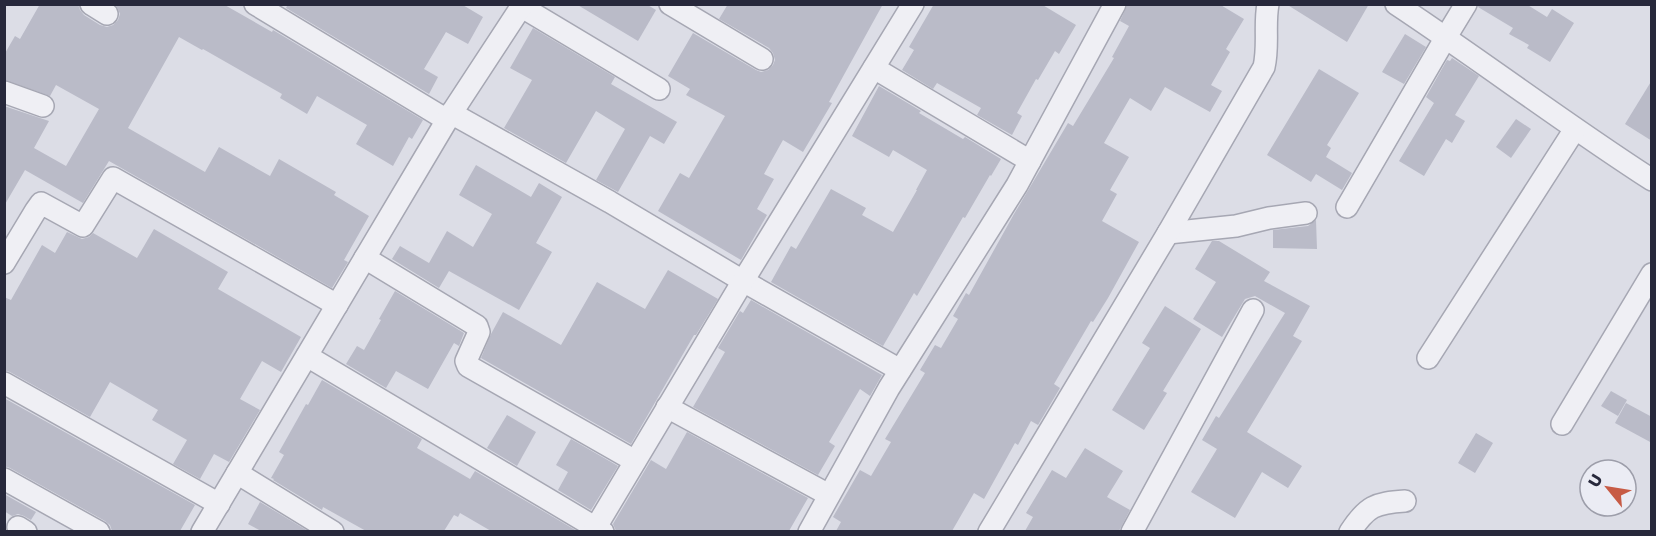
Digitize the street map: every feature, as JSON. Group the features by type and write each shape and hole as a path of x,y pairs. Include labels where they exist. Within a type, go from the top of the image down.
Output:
{"street":[{"path":"255,4 449,117 610,202 900,370"},
{"path":"670,4 762,59"},
{"path":"307,356 597,530 667,407 913,4"},
{"path":"809,531 889,388 1017,185 1115,4"},
{"path":"1253,4 1266,31"},
{"path":"989,531 1168,233 1264,67 1267,54 1268,4"},
{"path":"1396,4 1652,180"},
{"path":"1347,207 1466,4"},
{"path":"202,531 449,117 523,6 658,89"},
{"path":"874,68 1030,161"},
{"path":"4,92 43,106"},
{"path":"1428,358 1575,129"},
{"path":"4,263 41,203 83,226 113,178 337,305"},
{"path":"1168,233 1236,226 1269,218 1306,213"},
{"path":"365,258 477,326 479,332 466,361 468,366 635,461"},
{"path":"1562,424 1652,274"},
{"path":"1132,531 1253,310"},
{"path":"4,383 219,504"},
{"path":"667,407 829,495"},
{"path":"237,473 333,531"},
{"path":"4,479 99,531"},
{"path":"1350,531 1365,512 1384,502 1405,501"}],"building":[{"path":"40,4 78,4 84,15 107,27 118,20 120,14 115,4 223,4 272,32 273,30 423,120 412,139 409,137 393,166 356,144 367,125 317,96 307,114 280,98 282,94 179,37 128,128 205,172 219,147 270,176 279,159 336,192 334,195 369,216 344,260 348,262 332,288 109,161 83,203 25,170 4,206 4,106 49,121 34,148 66,166 99,109 56,85 50,96 4,80 4,55 15,36 20,39"},
{"path":"288,4 461,4 483,17 468,44 446,32 424,69 438,77 429,94 286,8"},
{"path":"576,4 646,4 656,10 638,41"},
{"path":"728,4 883,4 829,102 832,103 803,152 783,140 764,174 774,179 757,209 767,215 741,260 658,211 680,173 689,178 725,116 686,95 690,89 668,76 693,33 761,72 768,70 775,60 769,48 719,19"},
{"path":"934,4 1041,4 1076,25 1059,54 1055,51 1038,80 1036,79 1017,113 1022,116 1012,135 977,115 981,108 937,83 933,89 902,70 914,50 909,47"},
{"path":"1128,4 1219,4 1244,19 1226,49 1230,52 1211,85 1222,91 1210,112 1165,87 1151,111 1130,98 1104,143 1129,157 1110,190 1117,194 1102,221 1139,242 1108,298 1093,322 1091,321 1054,384 1060,388 1038,425 1031,421 1018,445 1015,443 984,499 974,493 952,531 836,531 841,522 833,517 860,470 871,476 891,442 885,439 925,373 920,370 935,345 941,348 958,319 953,316 966,293 969,295 1068,123 1073,126 1114,58 1112,57 1129,26 1120,21"},
{"path":"1286,4 1369,4 1347,42"},
{"path":"1479,4 1526,4 1547,17 1552,9 1574,23 1550,62 1527,48 1529,45 1509,34 1513,28 1478,7"},
{"path":"533,28 615,77 611,84 677,122 664,144 650,136 618,192 596,180 625,129 596,111 566,163 504,128 532,80 510,68"},
{"path":"1405,34 1426,47 1404,84 1382,72"},
{"path":"1452,58 1479,76 1455,115 1465,121 1452,143 1446,139 1424,176 1399,161 1434,103 1426,97 1447,60 1450,61"},
{"path":"1319,69 1359,93 1327,145 1331,148 1326,157 1352,173 1342,190 1316,174 1311,182 1267,155"},
{"path":"1652,80 1652,141 1625,124"},
{"path":"879,86 921,111 919,113 1001,159 965,218 963,217 917,296 914,293 883,346 771,282 791,246 796,249 831,189 866,208 862,215 893,232 917,190 927,170 893,150 889,157 852,136"},
{"path":"1516,119 1531,129 1511,158 1496,147"},
{"path":"476,165 531,197 539,183 562,197 536,243 552,252 519,310 449,271 439,288 392,259 400,246 429,263 447,231 473,247 492,214 459,195"},
{"path":"1316,220 1317,249 1273,248 1273,230 1308,226"},
{"path":"154,229 228,272 218,289 301,337 281,372 262,361 240,399 260,410 229,462 214,454 200,479 173,464 187,440 152,420 158,410 110,382 90,417 4,370 4,297 11,300 42,245 55,253 67,232 82,239 93,233 137,258"},
{"path":"1212,241 1219,241 1270,272 1264,281 1310,306 1293,336 1302,341 1247,432 1302,466 1288,488 1262,472 1235,518 1191,492 1217,449 1202,440 1216,416 1219,418 1285,313 1255,296 1245,299 1222,337 1193,319 1216,282 1195,269"},
{"path":"668,270 718,299 694,335 631,444 481,358 503,312 561,345 597,282 645,309"},
{"path":"395,291 464,333 459,346 454,343 428,389 396,371 386,388 346,364 357,346 364,350"},
{"path":"751,300 882,375 870,396 860,389 829,442 835,446 818,475 693,407 725,352 718,348 740,311 743,313"},
{"path":"1165,306 1201,329 1163,391 1167,393 1144,430 1112,410 1150,348 1142,343"},
{"path":"322,380 422,439 417,448 470,479 475,471 577,531 491,531 460,513 458,517 454,515 444,531 366,531 323,507 322,510 271,478 284,455 279,452"},
{"path":"1611,391 1627,400 1618,416 1601,406"},
{"path":"4,398 195,505 180,531 112,531 110,525 105,521 4,466"},
{"path":"1626,403 1652,417 1652,443 1615,423"},
{"path":"507,415 536,432 517,466 487,448"},
{"path":"687,432 808,498 789,531 616,531 613,524 651,460 666,469"},
{"path":"1476,433 1493,443 1475,473 1458,463"},
{"path":"571,439 618,466 591,510 558,490 568,472 556,465"},
{"path":"1085,448 1123,471 1107,497 1130,510 1119,531 1025,531 1033,517 1026,513 1052,470 1066,478"},
{"path":"4,494 36,512 31,520 18,514 12,516 4,511"},
{"path":"260,502 308,531 261,531 248,524"}]}
